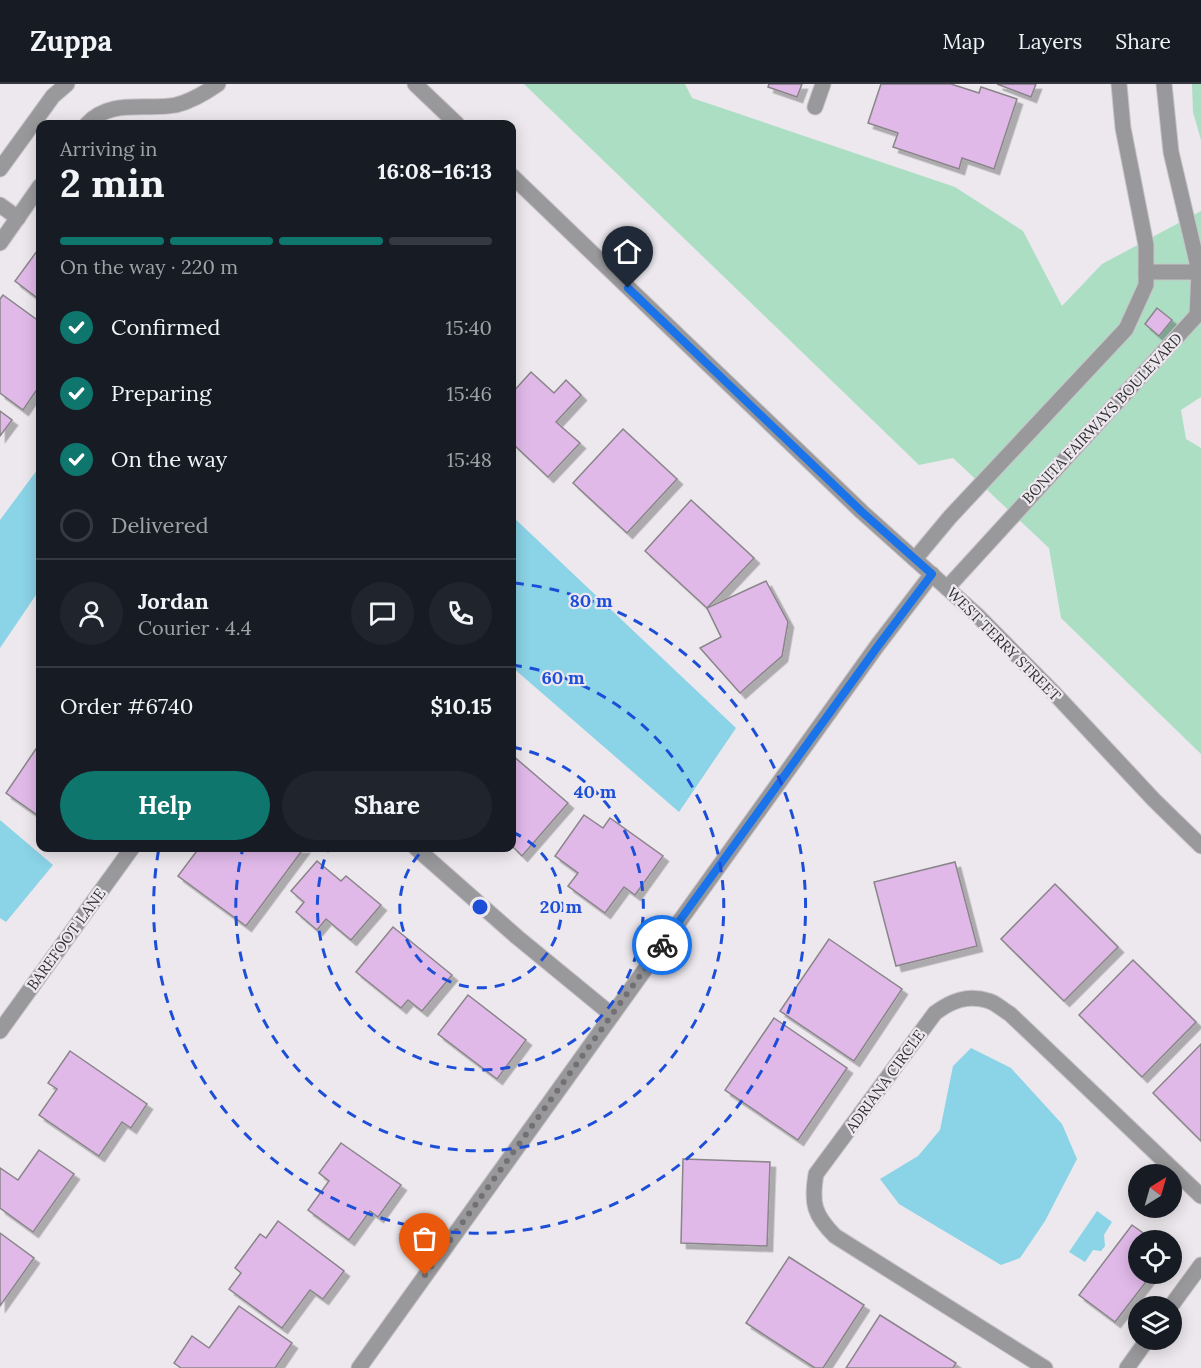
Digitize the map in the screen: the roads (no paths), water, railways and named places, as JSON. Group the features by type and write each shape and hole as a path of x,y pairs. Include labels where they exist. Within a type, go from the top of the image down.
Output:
{"street":[{"path":"0,169 53,96 67,84"},
{"path":"415,84 453,120"},
{"path":"815,107 823,84"},
{"path":"915,559 950,517 1126,329 1146,285 1146,244 1123,128 1119,84"},
{"name":"BONITA FAIRWAYS BOULEVARD","path":"947,588 994,534 1197,315 1200,272 1171,152 1164,84"},
{"path":"93,120 111,108 176,105 200,97 215,85"},
{"name":"WEST TERRY STREET","path":"516,180 862,512 977,615 1201,846"},
{"path":"0,243 36,192"},
{"path":"0,205 18,218"},
{"path":"1146,273 1200,272"},
{"path":"359,1368 932,574"},
{"name":"BAREFOOT LANE","path":"0,1031 129,852"},
{"path":"420,852 517,938 612,1015"},
{"name":"ADRIANA CIRCLE","path":"1045,1368 835,1236 823,1224 813,1206 816,1174 934,1013 950,1002 968,998 990,1001 1000,1007 1201,1196"},
{"path":"1178,1296 1201,1265"},
{"path":"1127,1368 1140,1350"}],"water":[{"path":"36,471 36,595 0,648 0,520"},
{"path":"516,520 736,728 679,812 516,670"},
{"path":"0,820 53,865 6,922 0,918"},
{"path":"971,1048 1011,1068 1062,1124 1077,1159 1045,1221 1020,1258 1001,1265 899,1204 880,1179 918,1156 940,1130 953,1066"},
{"path":"1097,1211 1112,1222 1104,1235 1105,1246 1101,1251 1093,1250 1085,1262 1069,1252"}]}
